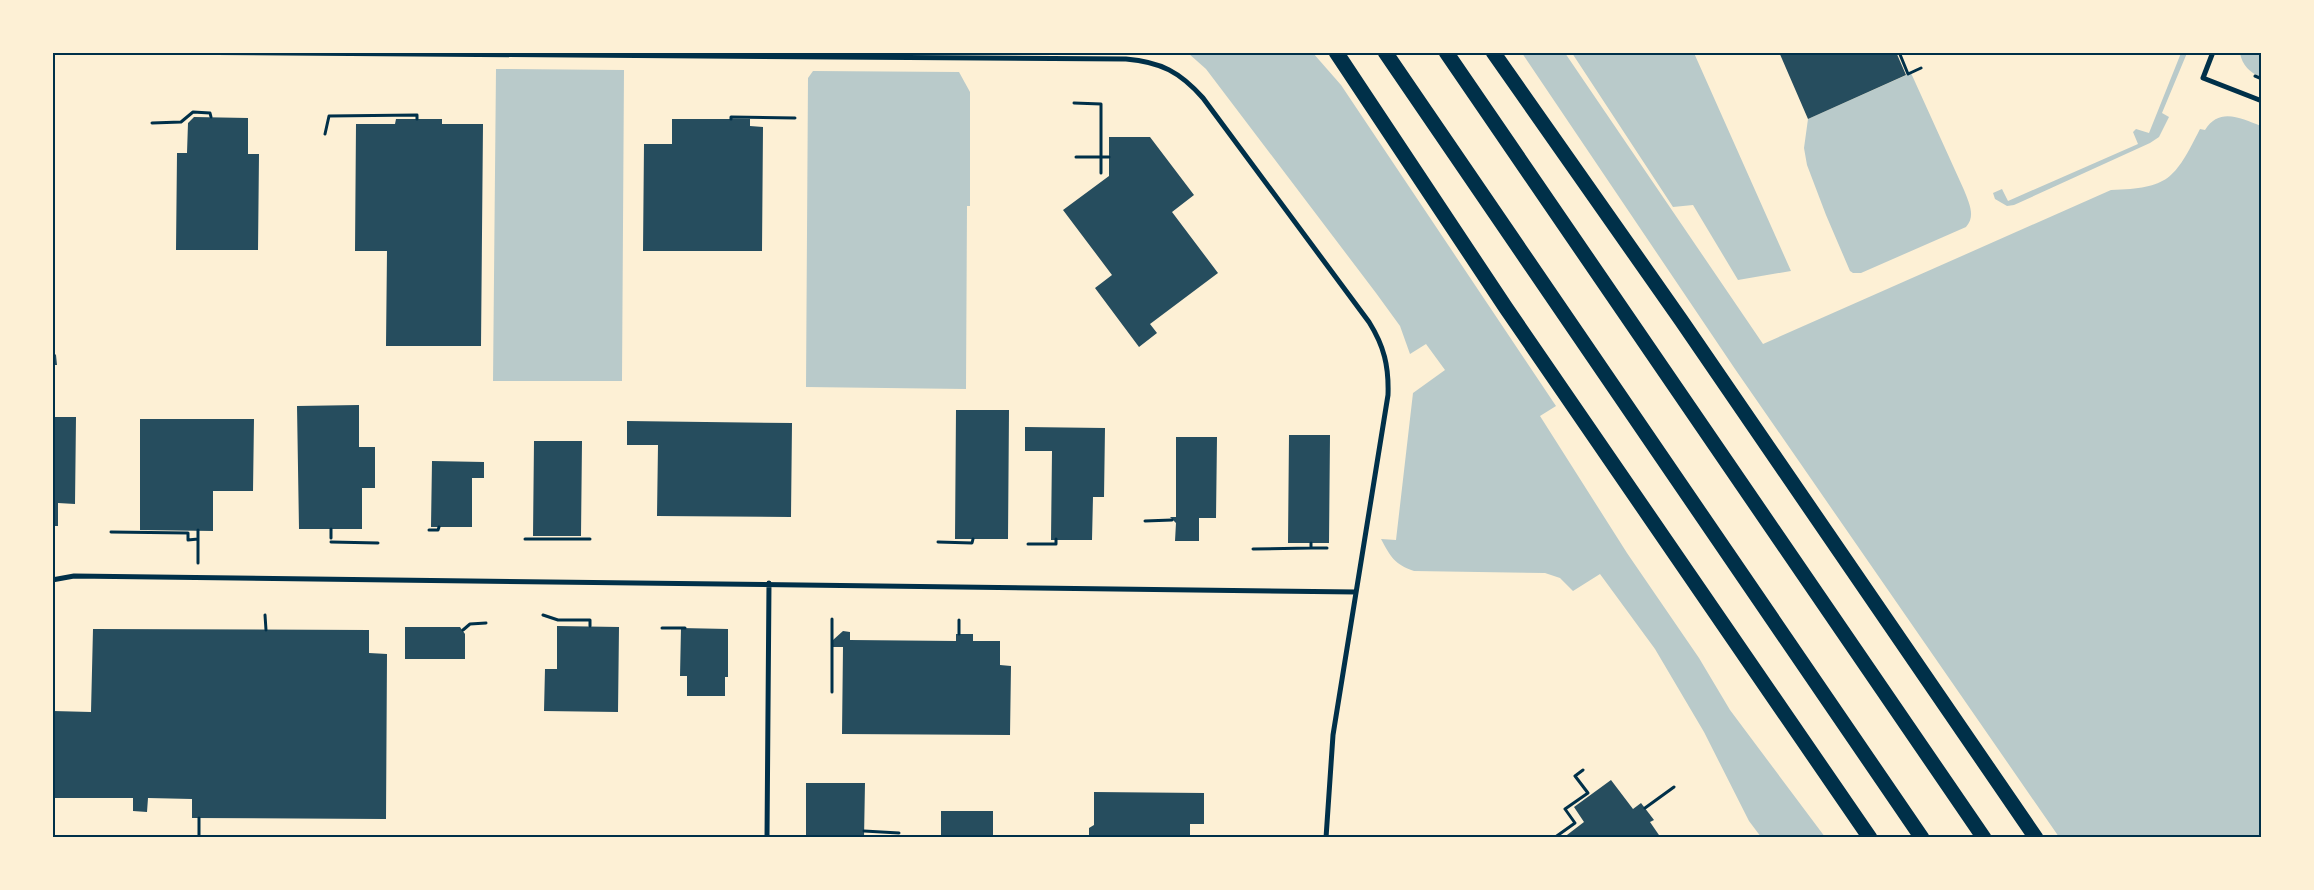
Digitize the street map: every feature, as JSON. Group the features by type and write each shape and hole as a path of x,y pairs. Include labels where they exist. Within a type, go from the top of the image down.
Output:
{"highway":[{"path":"1336,52 1501,300 1870,838"},
{"path":"1386,52 1922,838"},
{"path":"1446,52 1984,838"},
{"path":"1493,52 1681,320 2036,838"}],"street":[{"path":"138,52 1118,59 1138,60 1163,66 1184,79 1203,98 1369,322 1383,347 1389,375 1388,395 1333,735 1326,838"},
{"path":"2213,52 2203,78 2262,101"},
{"path":"52,580 74,576 770,583 1356,592"},
{"path":"767,838 770,583"}],"path":[{"path":"1899,52 1908,74 1921,68"},
{"path":"2255,76 2262,79"},
{"path":"1074,104 1101,104 1101,173"},
{"path":"152,123 181,122 193,112 210,113 211,117"},
{"path":"325,134 329,116 417,116 418,119"},
{"path":"731,119 731,117 795,118"},
{"path":"1076,158 1109,157"},
{"path":"1145,521 1172,520"},
{"path":"429,530 438,530 438,527"},
{"path":"331,529 331,540 378,543"},
{"path":"198,530 198,563"},
{"path":"110,532 188,533 188,540 198,539"},
{"path":"524,539 590,539"},
{"path":"938,542 972,543 973,539"},
{"path":"1028,544 1056,544 1056,540"},
{"path":"1311,543 1311,548"},
{"path":"1253,549 1327,548"},
{"path":"266,615 266,630"},
{"path":"543,615 558,620 590,620 590,626"},
{"path":"832,619 832,692"},
{"path":"959,620 959,634"},
{"path":"462,630 470,624 486,622"},
{"path":"662,628 685,628"},
{"path":"832,636 838,636"},
{"path":"1554,838 1575,823 1565,809 1588,792 1575,776 1583,770"},
{"path":"1645,808 1674,786"},
{"path":"199,838 200,818"},
{"path":"864,832 899,833"}],"shaded area":[{"path":"1188,53 1313,53 1341,85 1556,406 1540,416 1627,553 1699,658 1730,710 1825,837 1761,837 1749,821 1704,732 1655,649 1600,574 1573,591 1560,578 1545,573 1414,571 1402,566 1390,555 1381,539 1396,540 1413,393 1445,370 1426,344 1410,354 1400,326 1376,293 1206,69"},
{"path":"1522,53 1565,53 1763,344 2111,190 2146,187 2158,183 2168,178 2176,170 2200,129 2205,130 2217,119 2231,116 2261,126 2261,837 2059,837 1735,369"},
{"path":"1572,53 1694,53 1791,271 1738,280 1693,205 1673,207"},
{"path":"2181,53 2187,53 2162,113 2169,117 2159,137 2150,143 2014,205 2007,206 1995,199 1993,193 2002,189 2008,201 2138,144 2133,132 2136,129 2149,133"},
{"path":"2240,53 2261,53 2261,77 2247,68"},
{"path":"496,69 624,70 622,381 493,381"},
{"path":"813,71 959,72 970,92 970,206 967,206 966,389 806,387 808,78"},
{"path":"1911,73 1964,190 1971,209 1971,218 1966,227 1861,273 1853,273 1850,271 1826,215 1807,165 1804,148 1808,119"}],"building":[{"path":"1779,52 1896,52 1906,75 1808,119"},
{"path":"194,117 248,118 248,154 259,154 258,250 176,250 177,153 187,153 188,123"},
{"path":"396,119 442,119 442,124 483,124 481,346 386,346 387,251 355,251 356,124 395,124"},
{"path":"672,119 750,119 750,126 763,127 762,251 643,251 644,144 672,144"},
{"path":"1109,137 1150,137 1194,195 1172,212 1218,273 1150,324 1157,333 1139,347 1095,288 1112,275 1063,210 1109,176"},
{"path":"52,351 56,355 57,365 52,365"},
{"path":"359,405 359,447 375,447 375,488 362,488 362,529 299,529 297,406"},
{"path":"956,410 1009,410 1008,539 955,539"},
{"path":"52,417 76,417 75,504 58,503 58,526 52,526"},
{"path":"140,419 254,419 253,491 213,491 213,531 140,530"},
{"path":"627,421 792,423 791,517 657,516 658,445 627,445"},
{"path":"1025,427 1105,428 1104,497 1093,497 1092,540 1051,540 1052,451 1025,451"},
{"path":"1289,435 1330,435 1329,543 1288,543"},
{"path":"1176,437 1217,437 1216,518 1199,518 1199,541 1175,541 1176,523 1170,517 1176,517"},
{"path":"534,441 582,441 581,536 533,536"},
{"path":"432,461 484,462 484,478 472,478 472,527 431,527"},
{"path":"557,626 619,627 618,712 544,711 545,669 557,669"},
{"path":"405,627 460,627 465,634 465,659 405,659"},
{"path":"681,628 728,629 728,677 725,677 725,696 687,696 687,676 680,676"},
{"path":"93,629 369,630 369,653 387,654 386,819 192,818 192,799 148,798 147,812 133,811 133,798 52,798 53,711 91,712"},
{"path":"843,631 850,632 850,640 956,641 956,634 973,634 973,641 1000,641 1000,665 1011,666 1010,735 842,734 843,647 833,647 833,640"},
{"path":"1611,780 1633,809 1641,803 1654,820 1650,822 1661,838 1563,838 1584,822 1574,807"},
{"path":"806,783 865,783 864,838 806,837"},
{"path":"1094,792 1204,793 1204,824 1190,824 1190,838 1089,838 1089,828 1094,825"},
{"path":"941,811 993,811 993,838 941,838"}]}
